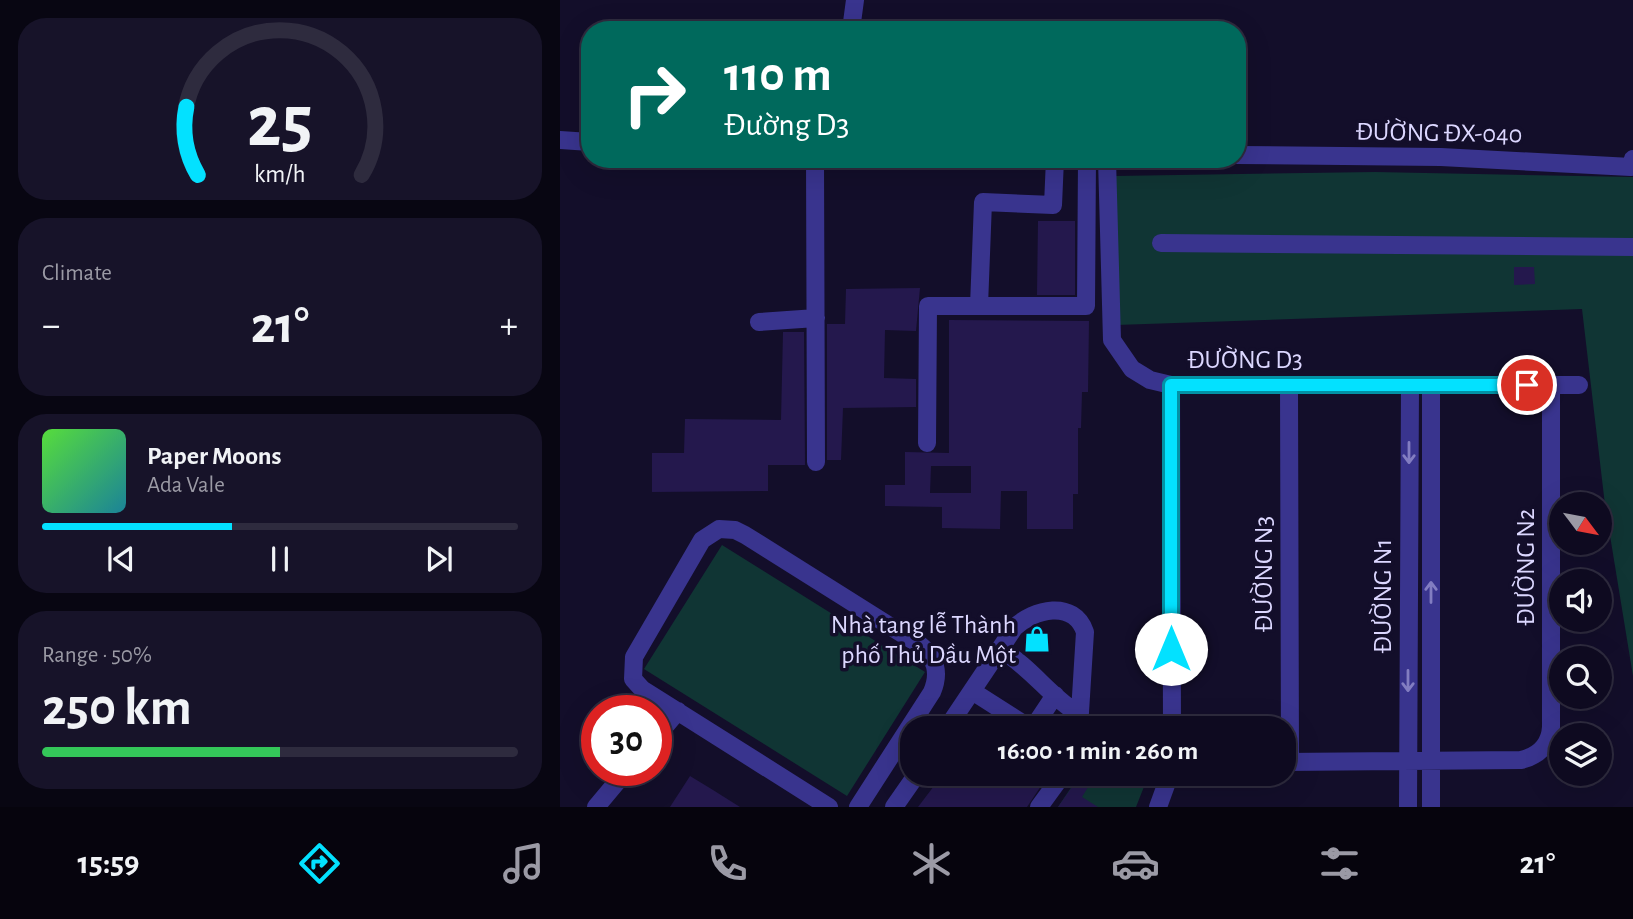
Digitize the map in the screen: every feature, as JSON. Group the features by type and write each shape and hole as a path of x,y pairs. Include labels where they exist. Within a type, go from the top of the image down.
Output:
{"street":[{"path":"852,21 855,0"},
{"path":"560,141 581,142"},
{"name":"ĐƯỜNG ĐX-040","path":"1246,155 1454,158 1631,167 1633,159"},
{"path":"816,168 816,462"},
{"path":"979,306 984,202 1053,205 1055,168"},
{"path":"927,443 928,306 1086,306 1087,168"},
{"name":"ĐƯỜNG D3","path":"1107,168 1112,340 1125,362 1141,375 1171,385 1579,385"},
{"path":"1161,243 1633,247"},
{"path":"759,322 816,318"},
{"path":"1171,385 1172,716"},
{"name":"ĐƯỜNG N3","path":"1286,716 1289,385"},
{"name":"ĐƯỜNG N1","path":"1408,807 1410,385"},
{"name":"ĐƯỜNG N1","path":"1431,807 1432,385"},
{"name":"ĐƯỜNG N2","path":"1431,761 1521,760 1534,756 1544,747 1551,727 1551,385"},
{"path":"829,807 637,685 631,673 634,657 702,540 713,531 735,530 920,645 935,664 936,682 932,692 858,807"},
{"path":"955,716 1020,622 1036,612 1055,610 1075,617 1085,632 1080,716"},
{"path":"1000,649 1028,667 1075,716"},
{"path":"972,691 1012,716"},
{"path":"1040,716 1055,695"},
{"path":"672,718 678,711"},
{"path":"1296,762 1431,761"},
{"path":"596,807 614,786"},
{"path":"894,807 908,786"},
{"path":"1039,807 1054,786"},
{"path":"1158,807 1166,786"}],"green space":[{"path":"1375,172 1633,177 1633,676 1612,548 1612,492 1603,492 1582,309 1116,325 1114,176"},
{"path":"722,545 925,672 847,796 644,669"},
{"path":"1072,786 1144,786 1136,807 1058,807"}],"building":[{"path":"1038,221 1075,221 1075,295 1037,295"},
{"path":"1514,267 1534,267 1535,284 1514,285"},
{"path":"920,288 916,331 885,330 884,378 916,379 916,407 843,408 841,460 827,460 827,324 845,324 846,289"},
{"path":"949,320 1089,321 1088,392 1082,392 1081,428 1078,428 1078,494 1073,494 1073,529 1027,529 1027,491 1001,491 1000,529 942,528 942,507 885,506 885,485 905,485 905,452 949,453","holes":["931,466 971,466 971,493 930,493"]},
{"path":"783,332 804,332 805,465 768,465 768,491 652,492 652,453 684,453 685,419 781,420"},
{"path":"690,776 713,790 740,807 670,807"},
{"path":"934,786 1041,786 1027,807 918,807"},
{"path":"1073,786 1089,786 1082,797 1098,807 1058,807"}],"place":[{"name":"Nhà tang lễ Thành phố Thủ Dầu Một","path":"1037,639"}],"route":[{"path":"1171,649 1171,385 1527,385"}]}
